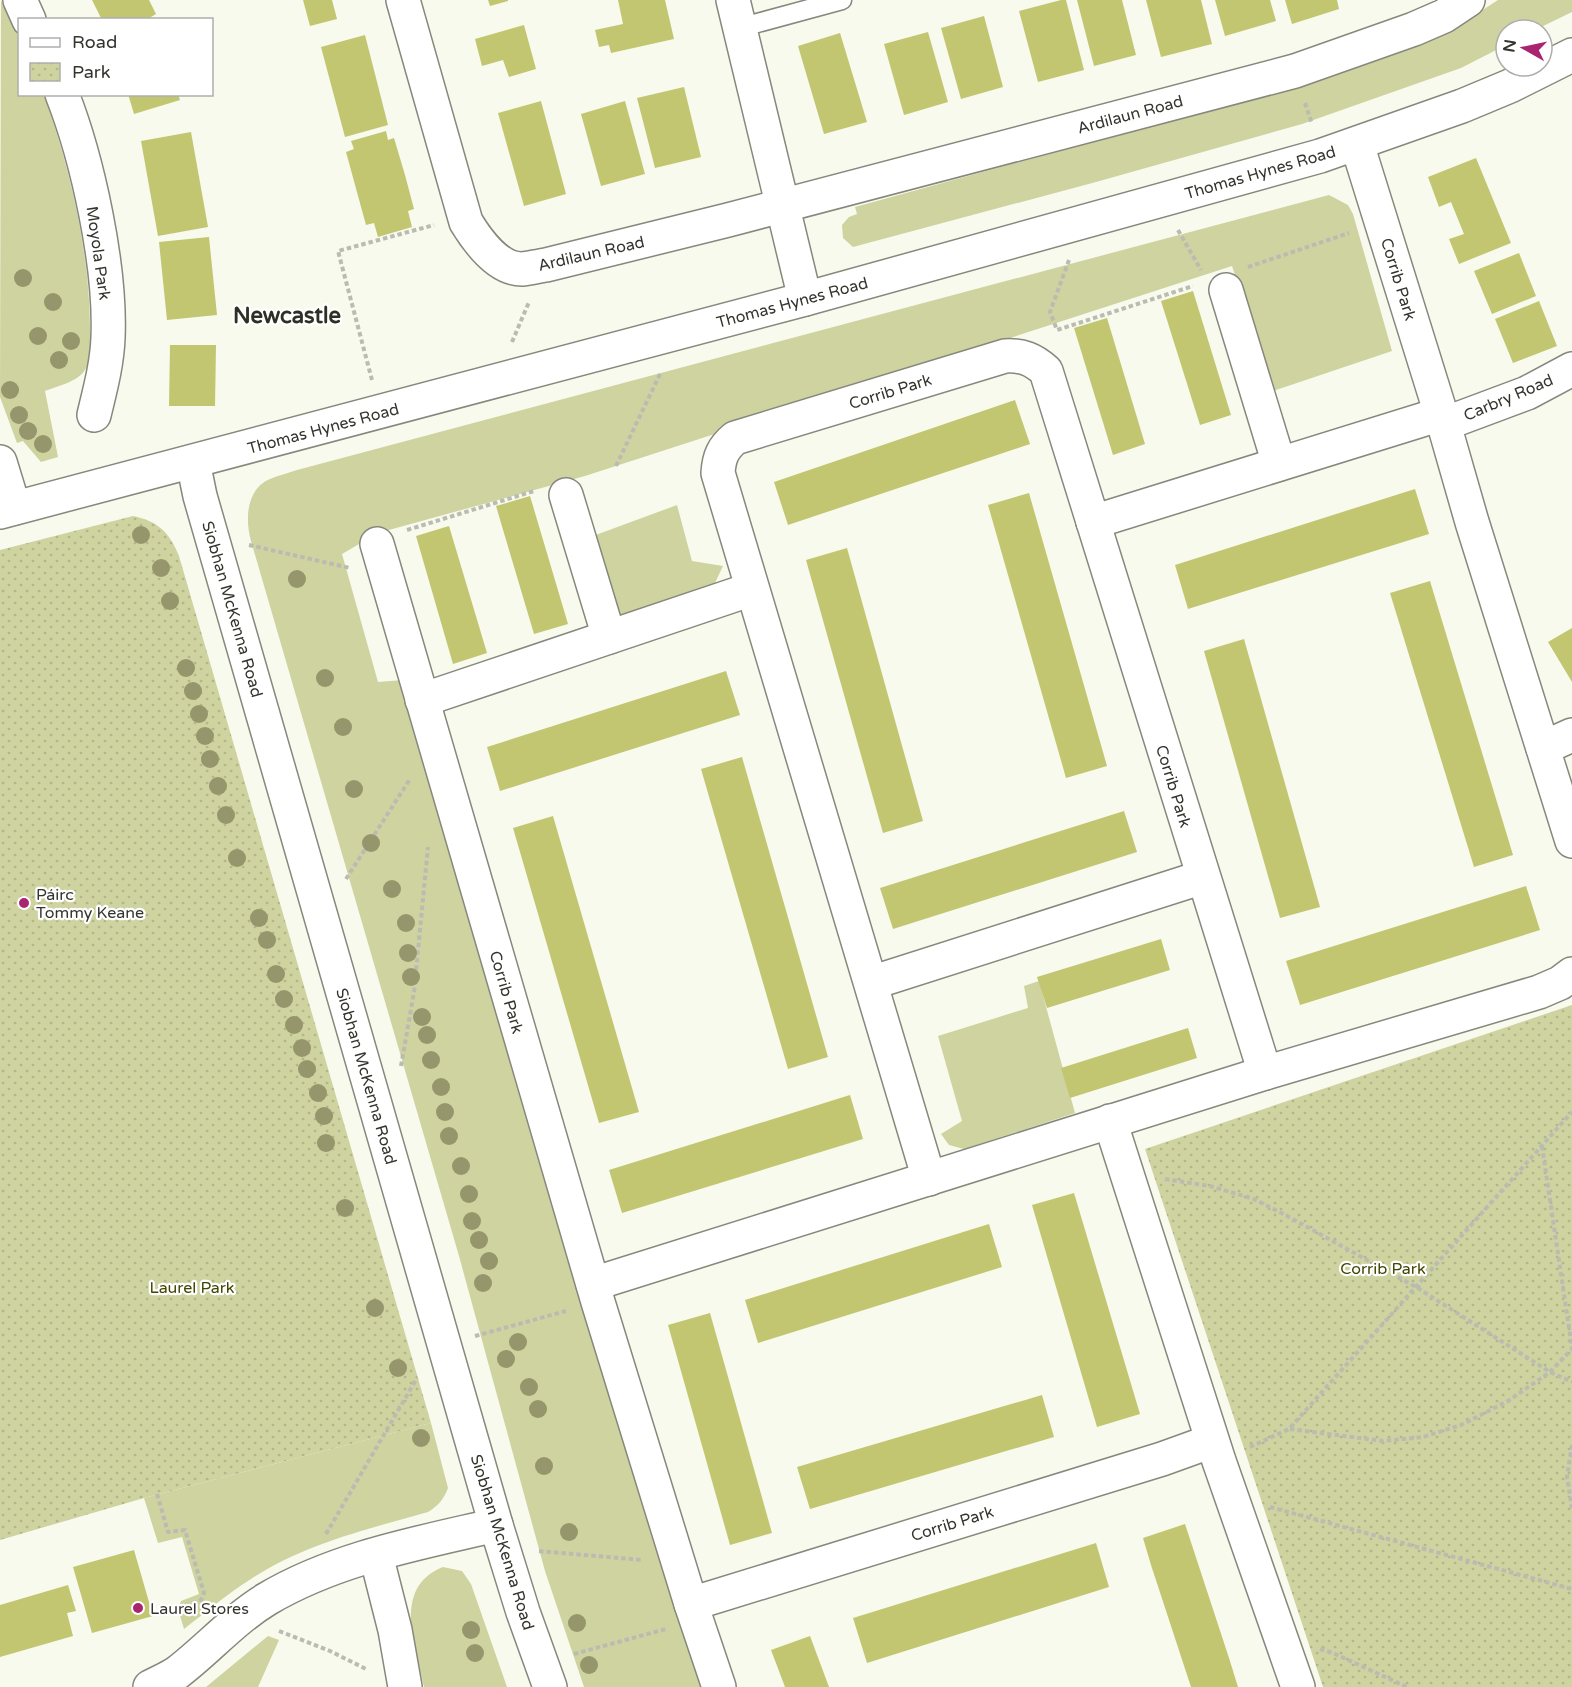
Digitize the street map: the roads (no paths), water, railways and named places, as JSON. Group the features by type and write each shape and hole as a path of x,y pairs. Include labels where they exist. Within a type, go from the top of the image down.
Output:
{"street":[{"path":"20,0 28,18"},
{"name":"Ardilaun Road","path":"403,0 466,222 485,250 502,262 520,269 546,265 783,205 1295,71 1414,29 1444,16 1468,0"},
{"path":"736,14 805,299"},
{"name":"Thomas Hynes Road","path":"7,510 805,299 1357,144 1462,106 1510,86 1572,55"},
{"name":"Moyola Park","path":"63,96 85,168 103,267 108,338 94,415"},
{"name":"Corrib Park","path":"1357,144 1472,522 1558,742 1572,841"},
{"path":"1214,281 1279,464"},
{"name":"Corrib Park","path":"929,1179 718,473 719,460 725,446 735,438 1005,356 1019,356 1036,362 1046,371 1265,1073"},
{"name":"Carbry Road","path":"1442,419 1527,393 1572,369"},
{"path":"1093,522 1279,464 1442,419"},
{"path":"0,462 7,510"},
{"name":"Siobhan McKenna Road","path":"193,462 204,508 496,1525 523,1612 550,1687"},
{"path":"551,493 609,638"},
{"name":"Corrib Park","path":"389,538 386,576 434,742 583,1296 678,1560 719,1687"},
{"path":"422,700 752,589"},
{"path":"871,983 1203,877"},
{"path":"583,1296 929,1179 1110,1121 1539,992 1560,983 1572,974"},
{"path":"1110,1121 1216,1451 1298,1687"},
{"name":"Corrib Park","path":"695,1614 1162,1459 1216,1451"},
{"path":"150,1687 176,1673 265,1600 332,1568 496,1525"},
{"path":"376,1555 395,1630 390,1681"}],"lane":[{"path":"736,14 842,0"}],"place":[{"name":"Páirc Tommy Keane","path":"24,903"},
{"name":"Laurel Stores","path":"138,1608"}],"district":[{"name":"Newcastle","path":"287,315"}],"park label":[{"name":"Laurel Park","path":"192,1287"}]}
